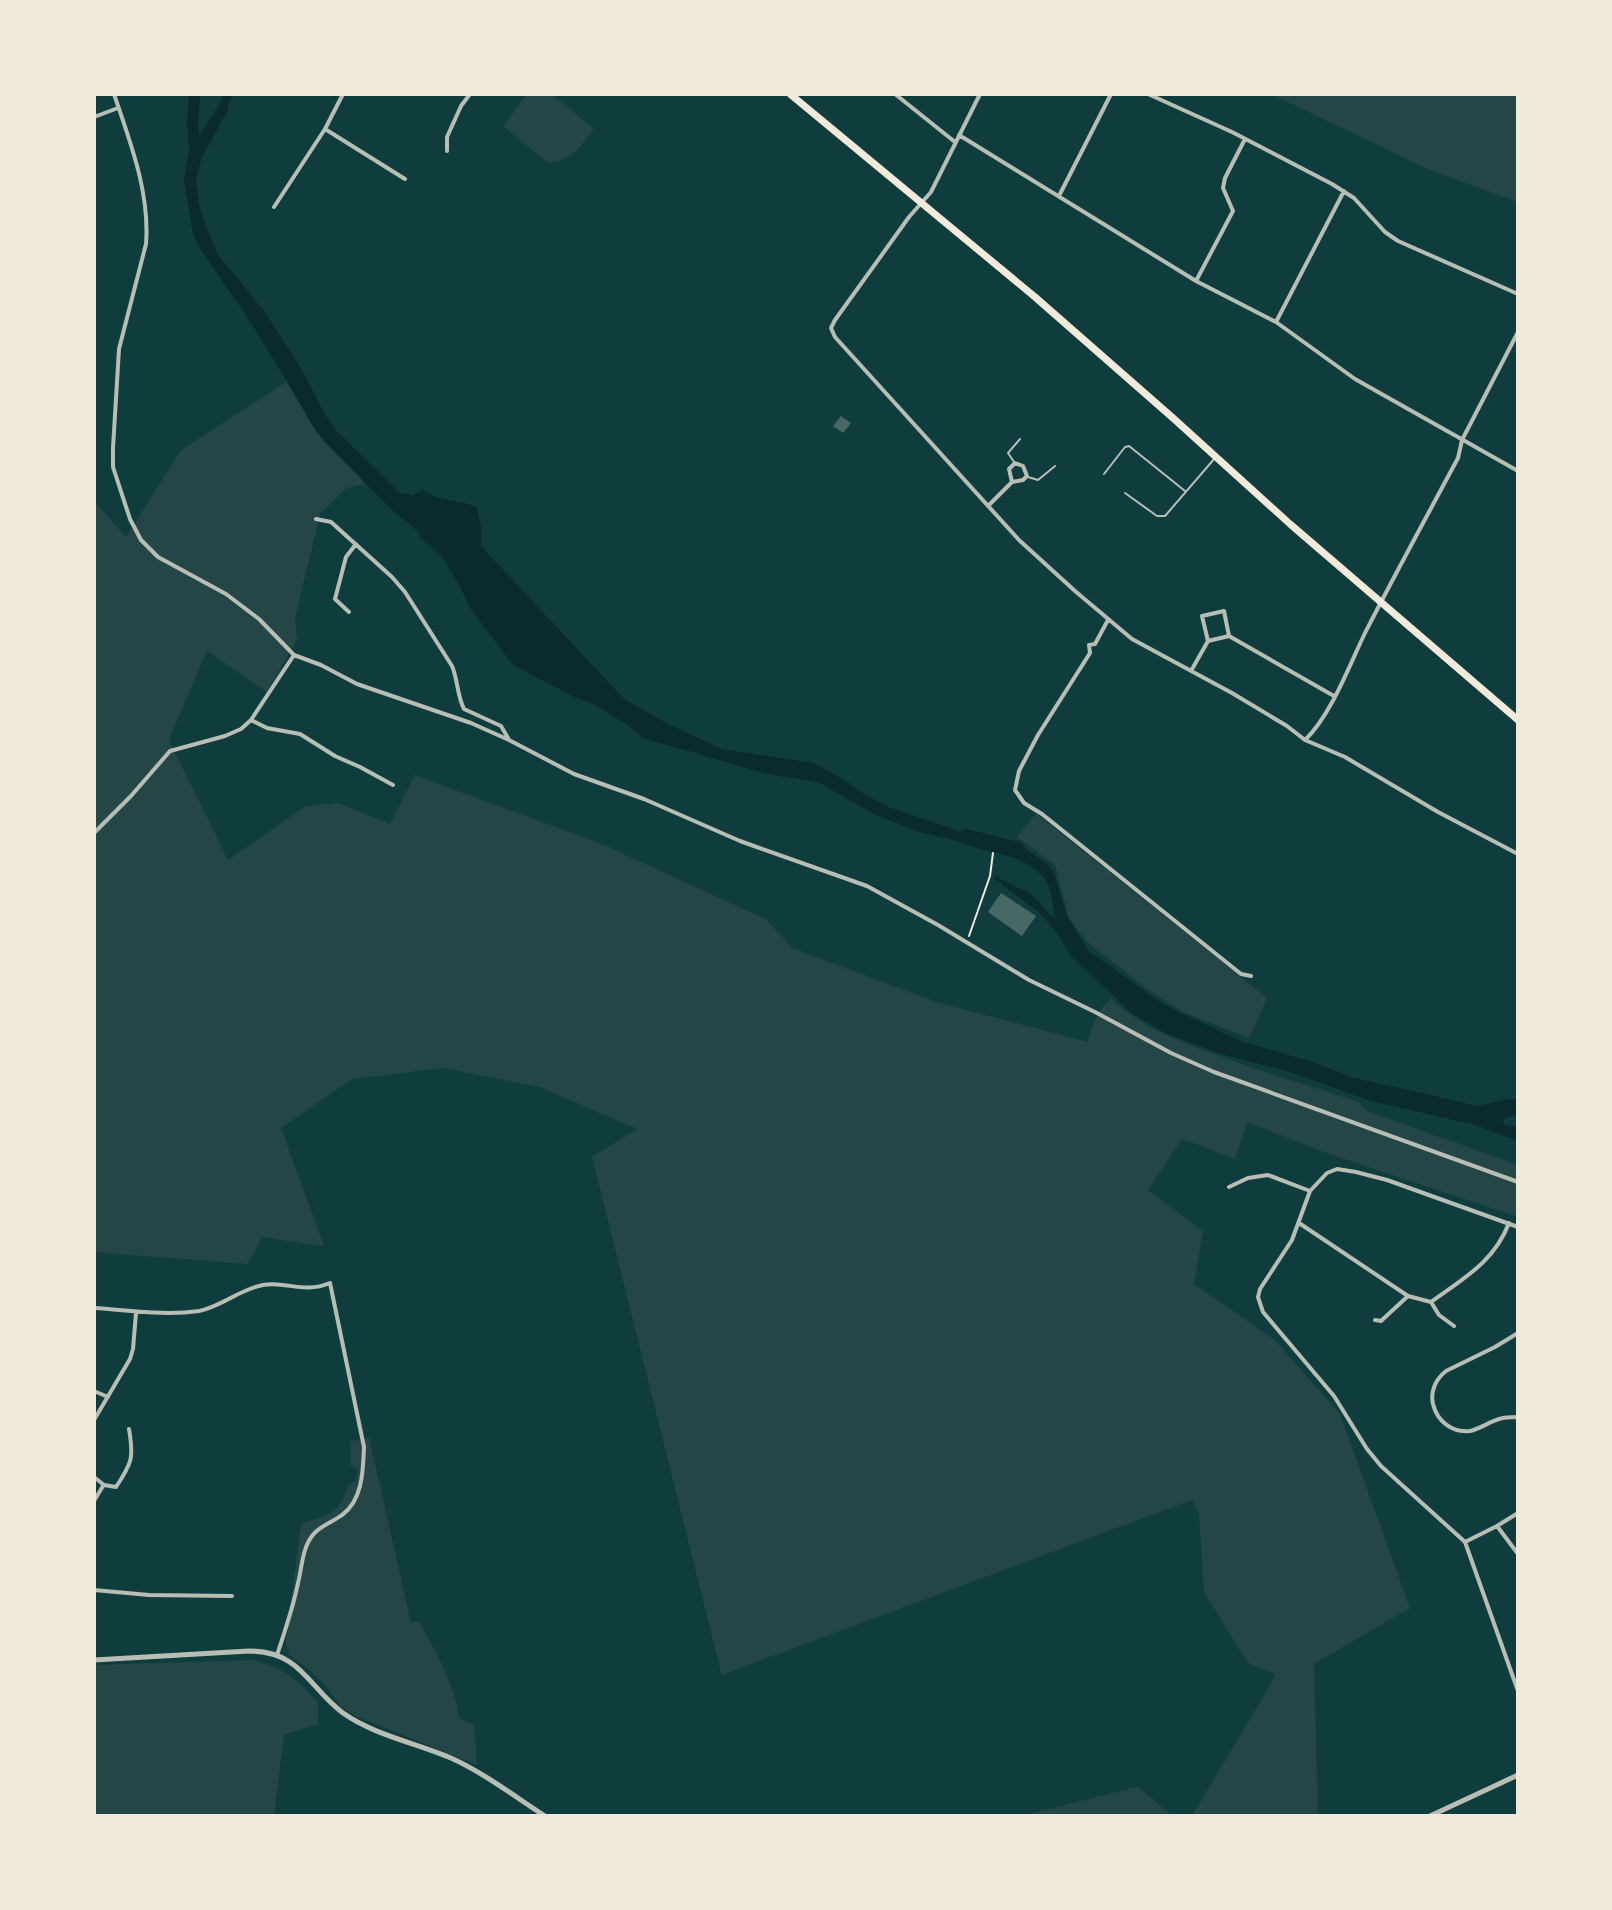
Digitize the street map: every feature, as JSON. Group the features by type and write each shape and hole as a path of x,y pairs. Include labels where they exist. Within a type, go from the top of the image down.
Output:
{"main road":[{"path":"790,94 1045,305 1290,524 1518,720"}],"street":[{"path":"114,94 140,179 147,228 146,244 119,349 113,467 130,519 141,540 158,557 226,594 259,619 294,655 357,684 471,723 574,774 644,799 740,841 867,886 1029,980 1171,1053 1256,1088 1518,1182"},
{"path":"274,207 325,129 343,94"},
{"path":"447,151 447,137 470,94"},
{"path":"895,94 955,143"},
{"path":"980,94 931,192 881,255 831,328 835,337 1019,540 1132,639 1232,693 1305,740 1345,757 1438,812 1518,854"},
{"path":"1059,196 1111,94"},
{"path":"1148,94 1245,139 1344,191 1398,241 1518,294"},
{"path":"94,117 118,108"},
{"path":"325,129 405,179"},
{"path":"959,135 1196,281 1276,322 1355,379 1518,471"},
{"path":"1196,281 1233,211 1223,188 1245,139"},
{"path":"1276,322 1344,191"},
{"path":"1305,740 1318,726 1334,696 1458,458 1462,440 1518,332"},
{"path":"988,506 1012,482 1027,476 1023,466 1015,463 1009,469 1012,482"},
{"path":"316,519 331,522 392,577 452,666 464,709 501,726 509,740"},
{"path":"349,612 335,599 346,557 356,544"},
{"path":"1191,671 1208,641 1202,616 1224,611 1229,636"},
{"path":"1108,620 1095,644 1089,645 1090,653 1038,735 1019,771 1015,790 1024,803 1042,814 1241,974 1251,976"},
{"path":"1208,641 1229,636 1334,696"},
{"path":"94,833 170,751 241,729 251,720 294,655"},
{"path":"251,720 267,728 300,734 335,756 393,785"},
{"path":"1518,1227 1387,1180 1337,1169 1327,1173 1310,1191 1292,1240 1258,1297 1263,1312 1334,1396 1381,1466 1465,1542 1518,1691"},
{"path":"1229,1187 1248,1178 1268,1175 1310,1191"},
{"path":"1299,1223 1408,1296 1431,1302 1439,1315 1454,1326"},
{"path":"1431,1302 1494,1252 1509,1223"},
{"path":"94,1308 136,1313 201,1311 263,1285 317,1288 330,1283 364,1447 360,1489 355,1502 344,1515 312,1535 304,1552 290,1617 277,1655"},
{"path":"1375,1320 1381,1321 1408,1296"},
{"path":"94,1420 130,1359 136,1313"},
{"path":"1518,1333 1439,1376 1432,1398 1440,1419 1456,1430 1470,1431 1498,1419 1518,1417"},
{"path":"94,1391 108,1397"},
{"path":"94,1477 104,1485 116,1487 130,1465 129,1429"},
{"path":"94,1501 104,1485"},
{"path":"1465,1542 1518,1513"},
{"path":"1497,1526 1518,1554"},
{"path":"94,1590 149,1595 232,1596"},
{"path":"94,1660 266,1651 304,1672 334,1705 356,1721 467,1766 545,1816"},
{"path":"1430,1816 1518,1775"}],"lane":[{"path":"1015,463 1008,453 1020,439"},
{"path":"1104,474 1129,446 1186,491"},
{"path":"1125,493 1160,517 1165,516 1216,457"},
{"path":"1027,476 1038,480 1055,466"}],"path":[{"path":"967,943 987,886 993,853"}],"shaded area":[{"path":"189,94 200,94 199,135 224,94 233,94 228,110 202,157 196,180 199,205 218,255 264,311 336,430 400,493 411,496 423,490 436,497 476,506 481,525 481,546 624,699 722,749 813,763 891,808 985,838 984,847 919,832 876,815 818,782 767,774 643,738 594,704 513,665 469,607 443,558 323,440 249,320 199,247 193,235 184,180 189,148"},
{"path":"527,94 552,94 594,129 570,156 548,163 503,126"},
{"path":"1271,94 1518,94 1518,202 1430,170"},
{"path":"286,382 365,484 346,488 320,514 295,618 297,640 267,692 207,651 169,740 228,860 306,806 338,803 390,824 415,775 604,845 767,920 792,948 936,1002 1088,1042 1099,1013 1111,999 1138,1020 1179,1041 1359,1102 1367,1111 1518,1165 1518,1217 1329,1154 1247,1122 1235,1159 1182,1139 1148,1190 1203,1231 1194,1284 1275,1340 1340,1414 1410,1608 1314,1664 1318,1816 1192,1816 1275,1674 1248,1663 1204,1592 1199,1512 1192,1500 722,1675 592,1157 637,1129 540,1087 443,1068 352,1079 281,1128 324,1246 262,1237 248,1264 94,1252 94,501 126,537 181,450"},
{"path":"1036,813 1267,998 1249,1038 1183,1012 1150,991 1087,942 1069,918 1055,865 1017,837"},
{"path":"997,837 1018,844 1051,868 1067,916 1089,951 1163,1004 1243,1042 1313,1062 1351,1077 1478,1106 1518,1099 1518,1114 1503,1122 1518,1127 1518,1141 1475,1125 1371,1101 1167,1034 1133,1014 1071,956 1039,912 994,879 996,875 1026,892 1055,917 1044,878 1026,863 997,852"},
{"path":"369,1437 411,1623 419,1621 438,1656 449,1680 459,1718 474,1725 477,1765 356,1716 341,1707 325,1685 289,1655 286,1642 301,1524 337,1508 348,1485 356,1481 358,1469 351,1466 350,1442"},
{"path":"253,1660 289,1675 318,1702 318,1724 284,1735 274,1816 94,1816 94,1665"},
{"path":"1138,1787 1173,1816 1021,1816"}],"building":[{"path":"841,416 851,423 843,433 833,426"},
{"path":"1001,893 1036,916 1022,936 988,912"}],"waterway":[{"path":"966,837 1017,850"}]}
